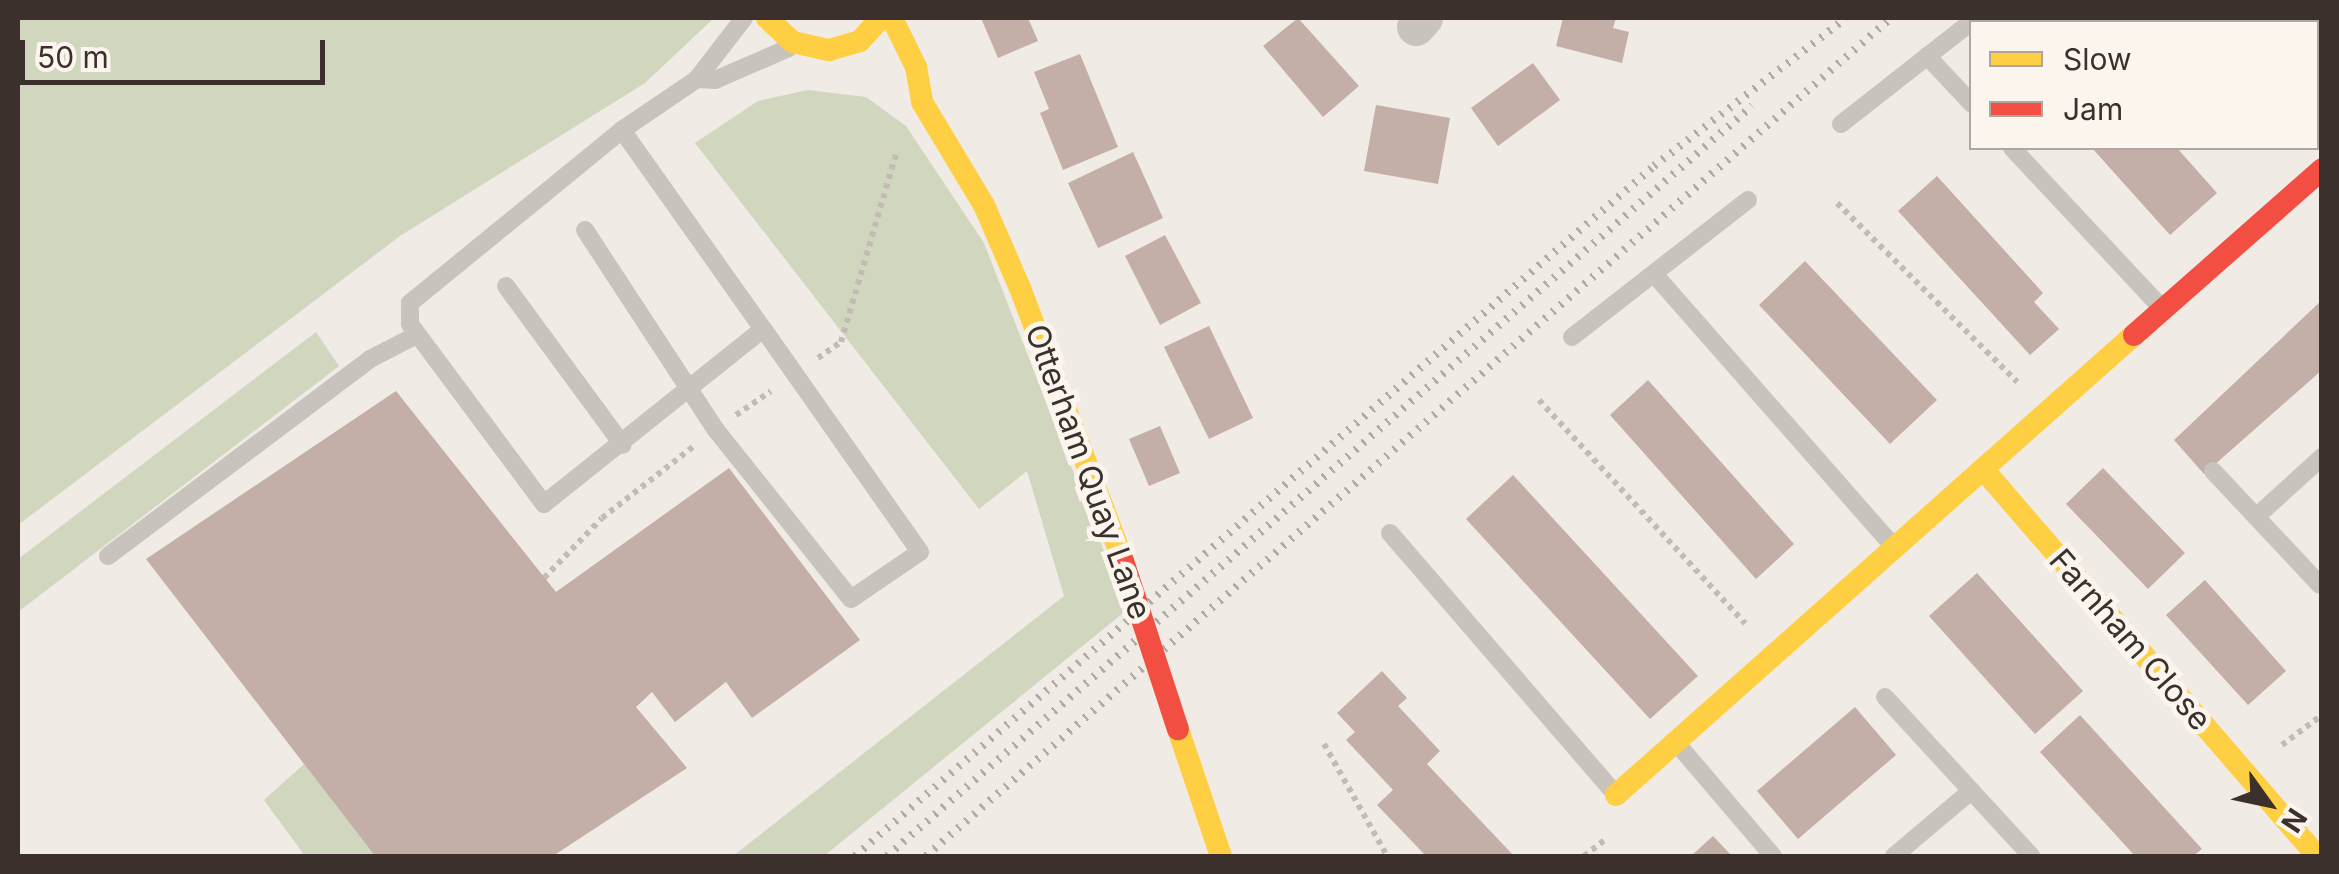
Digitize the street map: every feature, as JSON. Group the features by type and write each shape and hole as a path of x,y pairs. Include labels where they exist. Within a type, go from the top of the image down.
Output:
{"street":[{"path":"766,18 800,45 846,48 872,71"},
{"path":"846,48 882,18"},
{"name":"Otterham Quay Lane","path":"892,18 916,66 922,102 984,205 1123,561 1221,856"},
{"path":"892,88 922,102"},
{"path":"1616,794 2322,169"},
{"name":"Farnham Close","path":"1983,468 2317,856"}],"lane":[{"path":"744,18 696,79 622,130 410,303 418,334 544,504 623,445 686,383 763,329"},
{"path":"1841,124 1969,23"},
{"path":"696,79 714,80 800,45"},
{"path":"1927,56 1969,101"},
{"path":"586,230 686,383 851,599 920,552 622,130"},
{"path":"2014,150 2163,310"},
{"path":"1572,338 1748,200"},
{"path":"1655,275 1894,548"},
{"path":"506,286 623,445"},
{"path":"108,556 370,359 418,334"},
{"path":"2256,517 2322,457"},
{"path":"2213,471 2320,586"},
{"path":"1390,532 1616,794"},
{"path":"1885,697 2031,856"},
{"path":"1675,742 1773,856"},
{"path":"1894,856 1971,792"}],"path":[{"path":"1837,203 2047,412"},
{"path":"1539,400 1774,654"},
{"path":"1324,744 1388,856"}],"green space":[{"path":"18,18 714,18 645,83 400,236 18,525"},
{"path":"808,90 866,97 906,126 984,243 1127,610 824,856 733,856 1064,596 1027,471 979,509 695,143 758,101"},
{"path":"316,332 339,366 18,612 18,559"},
{"path":"304,764 375,856 305,856 264,800"}],"building":[{"path":"981,18 1028,18 1038,41 998,58"},
{"path":"1298,18 1359,86 1323,117 1263,46"},
{"path":"1563,18 1616,18 1613,28 1629,32 1622,63 1556,46"},
{"path":"2203,18 2276,20 2205,20"},
{"path":"1080,54 1118,147 1063,170 1040,113 1049,109 1034,72"},
{"path":"1533,63 1560,100 1498,146 1471,108"},
{"path":"1376,105 1450,118 1438,184 1364,171"},
{"path":"2094,150 2179,150 2217,193 2170,235"},
{"path":"1133,152 1163,218 1098,248 1068,183"},
{"path":"1937,176 2043,293 2034,302 2059,329 2030,355 1898,211"},
{"path":"1165,235 1201,303 1160,325 1125,256"},
{"path":"1805,261 1937,400 1890,444 1759,305"},
{"path":"2322,300 2322,370 2204,474 2174,440"},
{"path":"1209,326 1253,418 1209,439 1164,347"},
{"path":"1648,380 1794,544 1756,579 1610,415"},
{"path":"396,391 556,592 729,468 860,640 752,718 726,682 675,722 652,692 636,707 687,768 553,856 375,856 146,559"},
{"path":"1160,426 1180,473 1149,486 1129,439"},
{"path":"2103,468 2185,553 2148,589 2066,504"},
{"path":"1513,475 1698,676 1650,719 1466,519"},
{"path":"1977,573 2083,691 2035,734 1929,616"},
{"path":"2205,580 2286,671 2248,705 2166,615"},
{"path":"1382,671 1407,698 1398,706 1440,751 1427,764 1514,856 1426,856 1377,805 1393,790 1346,740 1355,732 1337,713"},
{"path":"1855,707 1896,755 1798,839 1757,791"},
{"path":"2080,715 2202,849 2193,856 2135,856 2040,752"},
{"path":"1713,836 1732,856 1691,856"}],"railway":[{"path":"855,856 1654,166 1846,18"},
{"path":"926,856 1891,18"},
{"path":"887,856 1752,106"}],"traffic: slow":[{"path":"767,18 793,42 829,50 860,41 881,18"},
{"path":"892,18 916,67 922,102 984,205 1020,288 1123,561"},
{"path":"1616,795 2134,335"},
{"path":"1983,469 2317,856"},
{"path":"1178,729 1221,856"}],"traffic: jam":[{"path":"2134,335 2322,169"},
{"path":"1123,561 1178,729"}]}
